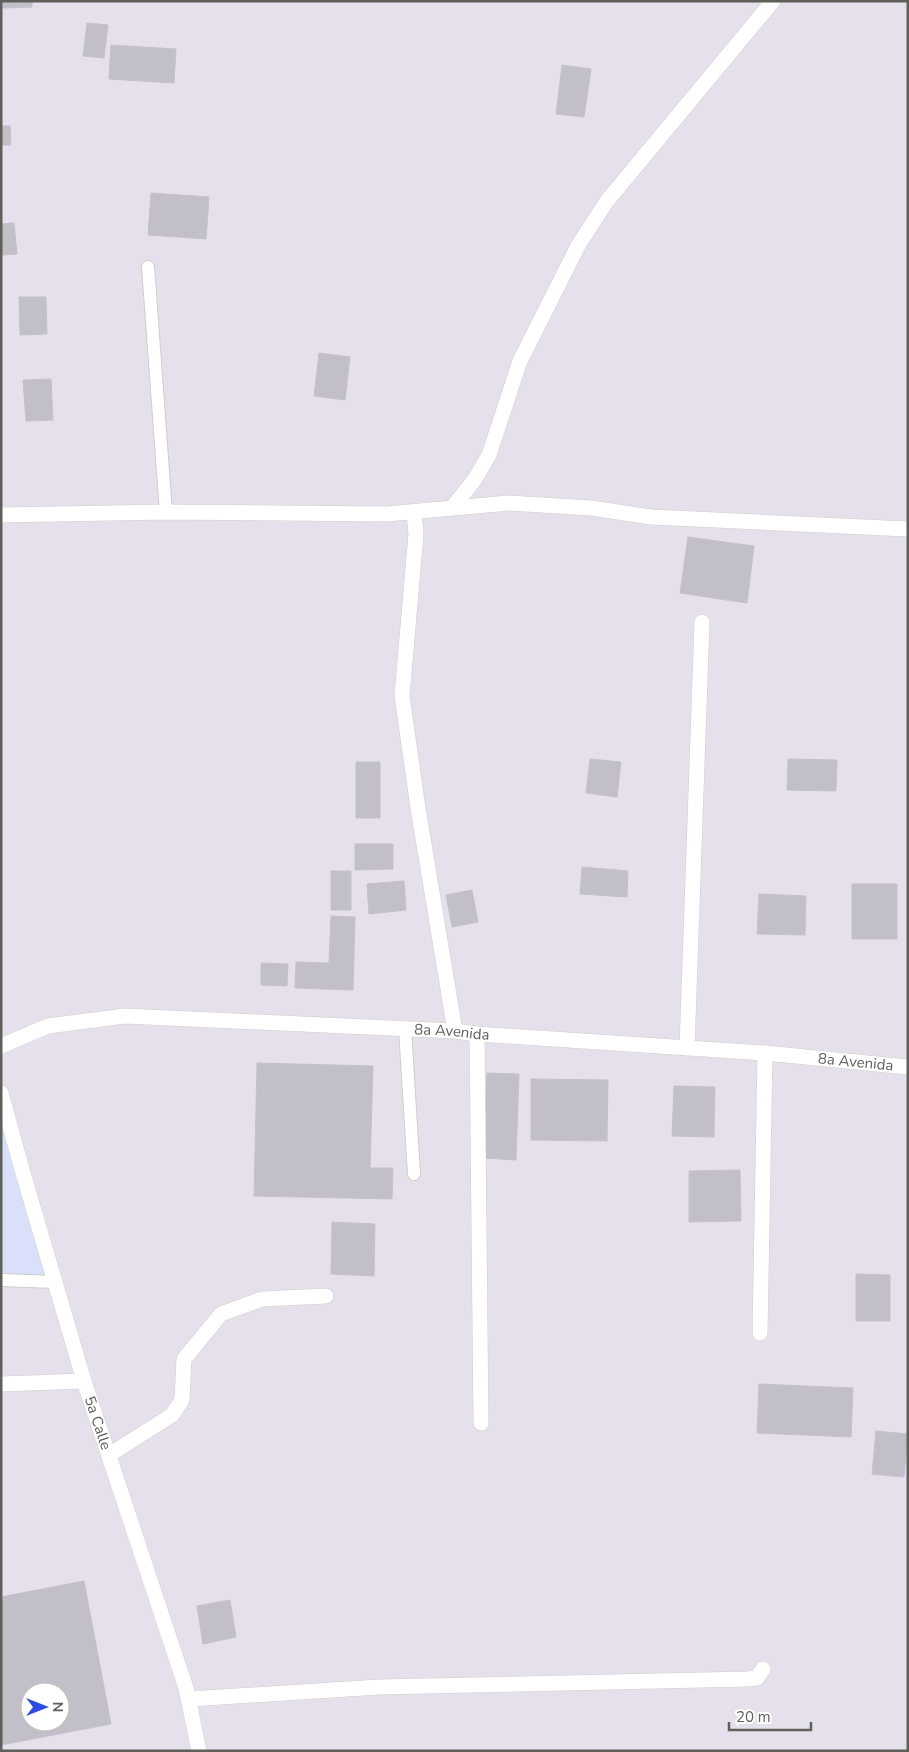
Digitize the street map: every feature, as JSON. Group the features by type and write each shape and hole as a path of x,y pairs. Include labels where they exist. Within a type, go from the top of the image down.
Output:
{"street":[{"path":"453,508 475,479 489,454 520,360 579,244 607,201 773,1"},
{"path":"1,515 166,512 387,514 509,503 591,508 651,517 908,529"},
{"path":"414,512 416,534 402,696 418,808 455,1031"},
{"path":"687,1048 702,622"},
{"name":"8a Avenida","path":"1,1046 48,1026 125,1016 455,1031 765,1053 908,1067"},
{"path":"477,1034 481,1423"},
{"path":"760,1333 765,1053"},
{"name":"5a Calle","path":"1,1093 84,1381 189,1699 199,1751"},
{"path":"109,1455 172,1415 182,1400 184,1360 221,1314 262,1299 326,1296"},
{"path":"1,1384 84,1381"},
{"path":"189,1699 379,1687 748,1679 756,1678 763,1669"}],"lane":[{"path":"148,267 166,512"},
{"path":"405,1028 414,1174"},
{"path":"1,1280 55,1282"}],"shaded area":[{"path":"1,1091 55,1282 1,1281"}],"building":[{"path":"3,1 32,1 32,7 3,8"},
{"path":"87,23 108,25 104,58 83,56"},
{"path":"111,45 176,49 174,83 109,79"},
{"path":"562,65 591,69 584,117 556,114"},
{"path":"1,126 10,126 11,145 1,145"},
{"path":"151,193 209,197 206,239 148,235"},
{"path":"14,223 17,254 1,255 1,224"},
{"path":"19,297 46,297 47,334 20,335"},
{"path":"319,353 350,357 345,400 314,396"},
{"path":"51,379 53,420 26,421 23,380"},
{"path":"688,537 754,546 747,603 680,593"},
{"path":"590,759 621,762 617,797 586,793"},
{"path":"788,759 837,760 836,791 787,790"},
{"path":"356,762 380,762 380,818 356,818"},
{"path":"355,844 393,844 393,869 355,870"},
{"path":"582,867 628,871 627,897 580,894"},
{"path":"331,871 351,871 351,910 331,910"},
{"path":"404,881 406,910 369,914 367,884"},
{"path":"852,884 897,884 897,939 852,939"},
{"path":"472,890 478,922 452,927 446,895"},
{"path":"759,894 806,896 805,935 757,934"},
{"path":"331,916 355,917 353,990 295,988 296,962 329,963"},
{"path":"261,963 288,964 287,986 261,985"},
{"path":"257,1063 373,1066 370,1168 393,1168 392,1199 254,1196"},
{"path":"487,1073 519,1074 516,1160 484,1158"},
{"path":"531,1079 608,1080 607,1141 531,1140"},
{"path":"674,1086 715,1087 714,1137 672,1136"},
{"path":"740,1170 741,1221 689,1222 689,1171"},
{"path":"332,1222 375,1224 374,1276 331,1274"},
{"path":"856,1274 890,1275 890,1321 856,1321"},
{"path":"759,1384 853,1388 851,1437 757,1433"},
{"path":"876,1431 908,1434 904,1477 872,1474"},
{"path":"84,1581 111,1724 70,1732 70,1682 20,1682 20,1732 69,1732 1,1745 1,1597"},
{"path":"230,1600 236,1637 203,1644 197,1606"}]}
